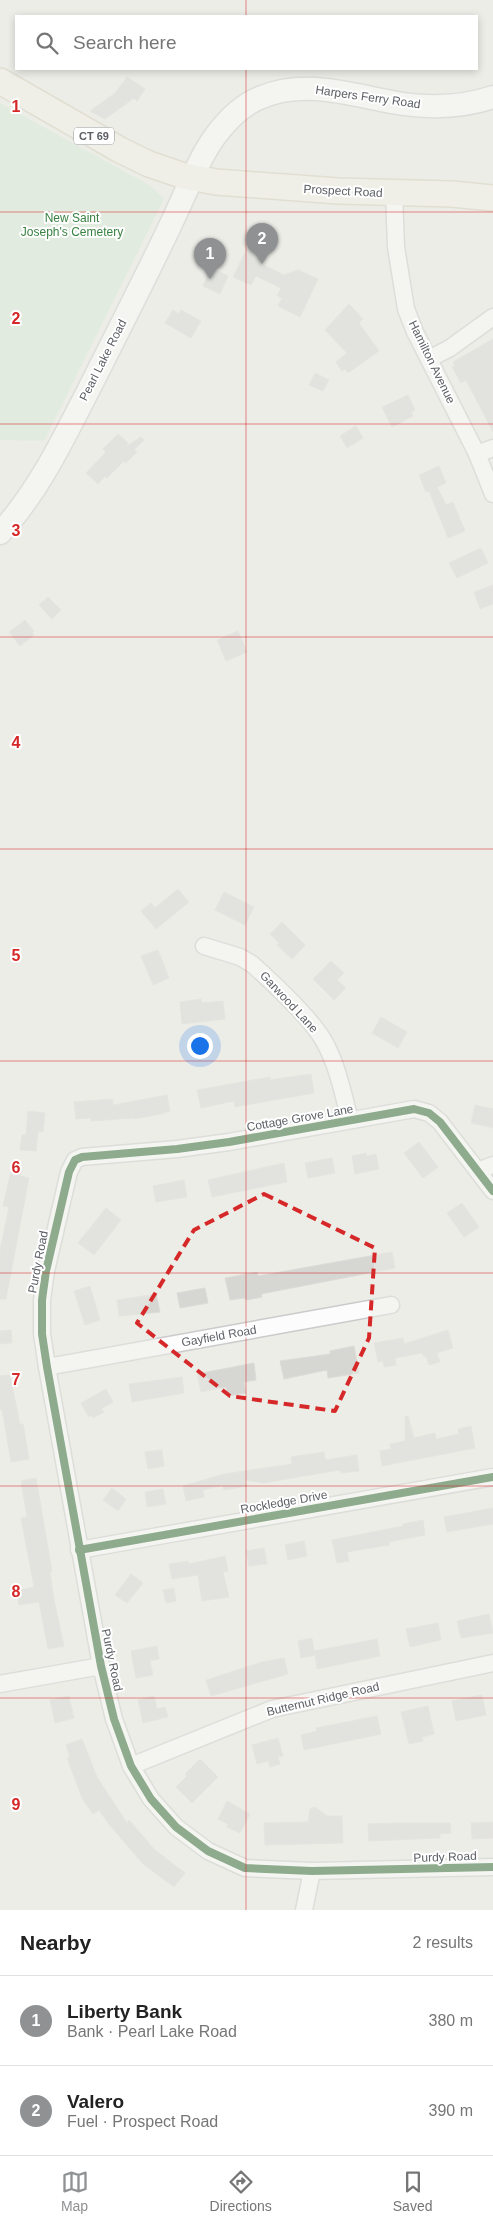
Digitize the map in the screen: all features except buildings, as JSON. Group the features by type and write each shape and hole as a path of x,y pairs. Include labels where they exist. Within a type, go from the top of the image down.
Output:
{"main road":[{"name":"CT 69","path":"0,81 120,150 162,169 193,178"},
{"name":"Harpers Ferry Road","path":"193,178 209,146 224,125 249,103 270,94 300,89 325,89 405,104 432,106 461,104 493,97"},
{"name":"Prospect Road","path":"193,178 258,186 452,194 493,198"},
{"name":"Pearl Lake Road","path":"0,533 31,494 55,455 193,178"}],"street":[{"name":"Hamilton Avenue","path":"394,193 396,248 406,309 415,332 477,454 493,494"},
{"path":"429,359 450,348 493,317"},
{"path":"477,454 493,448"},
{"name":"Garwood Lane","path":"204,946 252,964 313,1025 325,1042 334,1062 350,1120"},
{"name":"Cottage Grove Lane","path":"75,1160 89,1156 176,1149 229,1142 407,1109 429,1113 440,1122 486,1168 493,1191"},
{"name":"Purdy Road","path":"75,1160 69,1172 44,1286 41,1317 47,1367 101,1666 114,1719 130,1766 151,1799 176,1827 208,1851 245,1868 312,1871 493,1867"},
{"name":"Gayfield Road","path":"47,1367 390,1305"},
{"name":"Rockledge Drive","path":"79,1550 493,1477"},
{"name":"Butternut Ridge Road","path":"130,1766 272,1709 493,1663"},
{"path":"0,1684 101,1666"},
{"path":"304,1910 312,1871"}],"highlighted area":[{"path":"264,1194 375,1248 369,1338 335,1411 230,1396 137,1323 194,1230"}],"green space":[{"name":"New Saint Joseph's Cemetery","path":"0,103 151,186 164,199 44,441 0,440"}],"cycle path":[{"path":"493,1191 440,1122 429,1113 414,1109 229,1142 177,1149 82,1157 75,1160 69,1172 46,1271 42,1300 42,1334 47,1367 101,1666 114,1719 131,1766 151,1799 176,1827 208,1851 245,1868 312,1871 493,1867"},
{"path":"79,1550 493,1477"}],"place":[{"name":"Valero","path":"262,264"},
{"name":"Liberty Bank","path":"210,279"}]}
